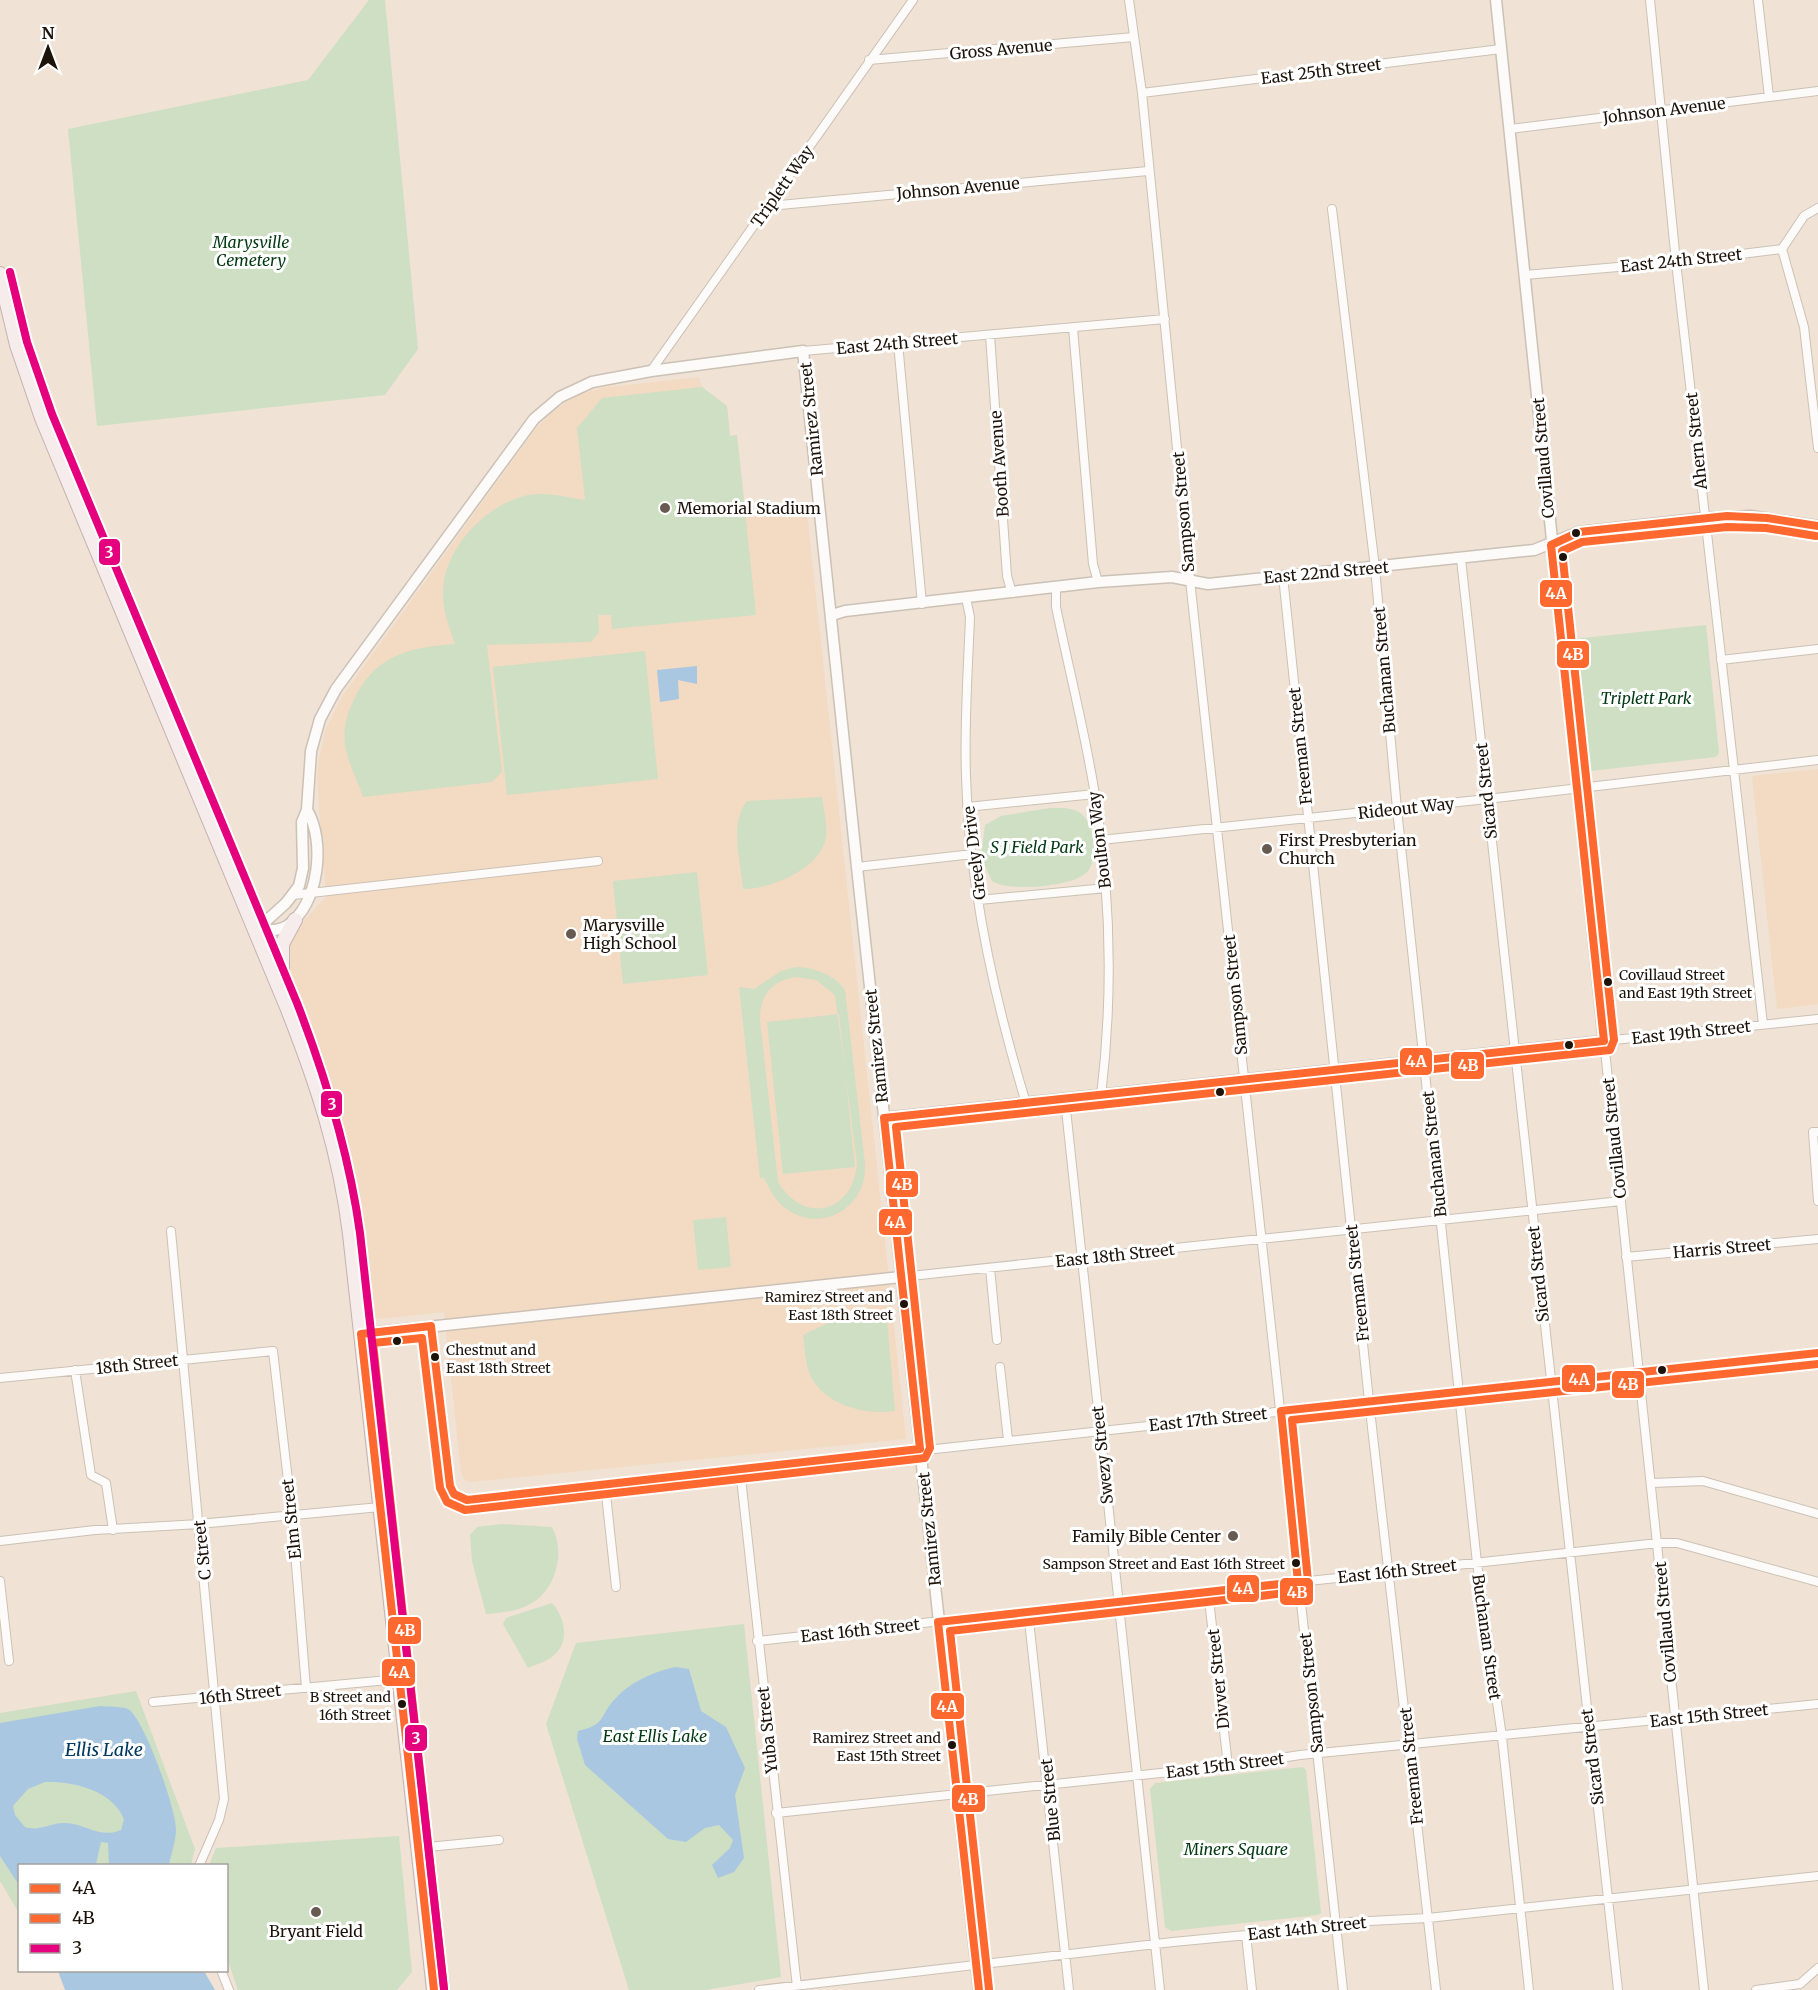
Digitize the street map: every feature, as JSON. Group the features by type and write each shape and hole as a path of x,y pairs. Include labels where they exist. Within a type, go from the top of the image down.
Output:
{"highway":[{"path":"0,274 17,345 42,418 282,995 316,1081 335,1143 347,1209 362,1334 434,1990"},
{"path":"282,995 282,944 295,920"}],"street":[{"name":"Triplett Way","path":"651,371 913,0"},
{"name":"Sampson Street","path":"1129,0 1142,93 1190,580 1343,1990"},
{"name":"Covillaud Street","path":"1496,0 1551,545 1704,1990"},
{"name":"Ahern Street","path":"1650,0 1663,110 1676,262 1764,1024"},
{"path":"1758,0 1769,97"},
{"name":"Gross Avenue","path":"869,60 1134,37"},
{"name":"East 25th Street","path":"1142,93 1501,49"},
{"name":"Johnson Avenue","path":"1510,129 1818,91"},
{"name":"Johnson Avenue","path":"769,206 1148,171"},
{"path":"1818,208 1804,216 1782,249 1804,327 1818,448"},
{"name":"Buchanan Street","path":"1332,209 1375,568 1397,809 1477,1563 1502,1737 1529,1990"},
{"name":"East 24th Street","path":"1525,275 1676,262 1782,249"},
{"name":"East 24th Street","path":"307,810 308,772 315,736 336,689 534,419 560,397 592,382 651,371 803,351 1166,319"},
{"path":"1073,327 1093,564 1098,582"},
{"name":"Booth Avenue","path":"990,335 1007,576 1012,593"},
{"path":"898,343 922,604"},
{"name":"Ramirez Street","path":"803,351 832,615 856,867 979,1990"},
{"name":"East 22nd Street","path":"832,615 845,610 922,604 1098,582 1172,577 1208,584 1461,559 1534,550 1579,532 1705,518 1751,516 1818,526"},
{"name":"Sicard Street","path":"1461,559 1549,1381 1618,1990"},
{"name":"Freeman Street","path":"1283,576 1369,1401 1436,1990"},
{"name":"Boulton Way","path":"1056,587 1056,607 1095,794 1106,888 1110,986 1101,1096"},
{"name":"Greely Drive","path":"966,598 970,617 966,775 972,854 1000,1017 1026,1103"},
{"path":"1721,660 1818,649"},
{"name":"Rideout Way","path":"1101,840 1577,789 1818,760"},
{"path":"968,807 1095,794"},
{"path":"255,931 293,895 302,877 302,822 307,810"},
{"path":"255,931 280,930 295,920 311,891 316,850 314,822 307,810"},
{"path":"856,867 972,854"},
{"path":"293,895 311,891 598,861"},
{"path":"979,900 1106,888"},
{"name":"East 19th Street","path":"884,1118 1818,1018"},
{"name":"Swezy Street","path":"1065,1100 1160,1990"},
{"path":"1816,1132 1818,1201"},
{"name":"East 18th Street","path":"431,1326 901,1278 1441,1218 1621,1201"},
{"name":"C Street","path":"171,1231 224,1799 219,1820 201,1864"},
{"name":"Harris Street","path":"1626,1257 1818,1239"},
{"path":"990,1268 997,1340"},
{"path":"362,1334 431,1326"},
{"name":"East 17th Street","path":"431,1326 448,1477 454,1494 461,1499 473,1500 1459,1390 1818,1353"},
{"name":"18th Street","path":"0,1378 273,1351"},
{"name":"Elm Street","path":"273,1351 292,1515 306,1688"},
{"path":"1000,1367 1008,1440"},
{"path":"75,1370 91,1475 106,1483 113,1530"},
{"name":"Yuba Street","path":"740,1469 757,1641 797,1987"},
{"path":"1652,1483 1703,1481 1817,1511"},
{"path":"605,1485 616,1587"},
{"path":"0,1541 95,1530 199,1524 380,1507"},
{"name":"East 16th Street","path":"757,1641 1658,1543 1677,1543 1818,1582"},
{"path":"0,1581 9,1661"},
{"name":"Divver Street","path":"1208,1591 1227,1766"},
{"name":"Blue Street","path":"1028,1611 1069,1990"},
{"name":"16th Street","path":"153,1702 399,1679"},
{"name":"East 15th Street","path":"776,1813 1227,1766 1317,1754 1818,1704"},
{"path":"418,1848 500,1840"},
{"name":"East 14th Street","path":"759,1990 1350,1922 1428,1918 1818,1876"},
{"path":"1246,1935 1252,1990"},
{"path":"1756,1990 1800,1983 1818,1968"},
{"path":"221,1972 229,1990"}],"shaded area":[{"name":"Marysville High School","path":"699,377 702,387 727,406 730,436 737,435 746,515 767,514 767,508 806,503 906,1439 469,1482 464,1479 461,1472 444,1312 378,1319 371,1314 358,1195 344,1133 329,1079 285,962 288,938 326,897 317,778 319,758 326,728 343,695 536,428 557,408 576,396 600,388"},
{"path":"1818,769 1818,1004 1777,1009 1752,776"}],"green space":[{"name":"Marysville Cemetery","path":"369,0 385,0 418,349 385,395 97,426 68,129 308,80"},
{"path":"702,387 727,406 730,436 737,435 756,615 612,629 611,615 598,615 599,632 591,642 487,645 502,772 492,782 363,797 350,765 345,745 345,729 350,709 360,688 381,665 421,648 455,644 445,611 443,590 445,575 451,560 468,532 493,510 521,497 545,494 585,500 577,428 602,398"},
{"name":"Triplett Park","path":"1706,625 1719,753 1716,757 1590,771 1587,767 1573,639"},
{"path":"645,651 658,779 507,795 493,667"},
{"path":"822,797 826,835 823,847 817,856 799,871 777,882 743,889 737,831 738,820 747,801"},
{"name":"S J Field Park","path":"1050,808 1077,811 1088,822 1094,840 1094,850 1093,859 1086,873 1078,878 1054,885 1025,887 992,881 981,857 985,825 1001,816"},
{"path":"697,872 708,975 623,984 613,881"},
{"path":"796,967 817,970 830,976 845,990 865,1164 864,1179 859,1193 850,1204 840,1212 827,1217 813,1219 799,1216 785,1208 764,1178 760,1178 739,987 754,989 781,971","holes":["795,977 816,980 835,995 857,1163 854,1180 847,1193 838,1202 826,1207 814,1208 801,1204 789,1196 778,1182 760,1011 768,991 780,982"]},
{"path":"839,1014 855,1167 783,1174 767,1022"},
{"path":"726,1217 731,1267 698,1270 693,1220"},
{"path":"880,1315 887,1320 895,1411 859,1410 837,1402 818,1387 808,1367 803,1335 830,1322"},
{"path":"502,1524 552,1527 556,1538 558,1562 550,1584 534,1602 515,1610 486,1614 472,1561 470,1535 477,1527"},
{"path":"552,1603 563,1622 562,1643 559,1650 551,1657 528,1668 503,1624 506,1618"},
{"name":"East Ellis Lake","path":"744,1624 781,1977 706,1990 629,1990 546,1724 576,1643"},
{"name":"Ellis Lake","path":"136,1691 195,1849 191,1864 18,1864 18,1911 0,1881 0,1713"},
{"name":"Miners Square","path":"1303,1767 1306,1770 1321,1913 1171,1931 1165,1927 1150,1789 1155,1783"},
{"name":"Bryant Field","path":"399,1836 412,1972 397,1990 238,1990 228,1961 228,1864 209,1864 216,1848"}],"water":[{"path":"697,666 697,684 678,680 679,699 660,702 657,670"},
{"path":"676,1667 689,1669 701,1711 726,1727 745,1768 735,1795 744,1858 734,1872 718,1878 712,1865 730,1848 733,1840 719,1825 705,1828 686,1842 668,1839 585,1765 577,1739 578,1731 598,1723 615,1699 628,1687 651,1674"},
{"name":"Ellis Lake","path":"100,1706 128,1709 135,1716 150,1746 175,1818 176,1829 169,1864 109,1864 108,1843 101,1842 96,1864 18,1864 18,1883 0,1856 0,1723","holes":["45,1782 67,1783 90,1789 111,1801 124,1819 121,1830 106,1833 66,1823 30,1828 25,1827 15,1815 13,1806 28,1789"]},
{"path":"58,1972 205,1972 215,1990 65,1990"}],"transit line":[{"name":"3","path":"10,272 27,342 52,414 297,1003 318,1059 343,1145 360,1233 444,1989"},
{"name":"4A","path":"434,1990 361,1334 431,1326 450,1486 454,1494 467,1500 920,1449 884,1118 1604,1041 1551,545 1579,532 1727,516 1767,518 1818,526"},
{"name":"4B","path":"444,1989 373,1343 422,1338 440,1488 447,1502 465,1510 925,1458 930,1448 896,1127 1610,1050 1614,1040 1562,551 1582,542 1727,527 1766,528 1816,536"},
{"name":"4A","path":"979,1990 938,1622 1298,1582 1281,1411 1818,1353"},
{"name":"4B","path":"989,1989 950,1631 1304,1591 1308,1581 1292,1420 1818,1364"}],"place":[{"name":"Memorial Stadium","path":"665,508"},
{"name":"First Presbyterian Church","path":"1267,849"},
{"name":"Marysville High School","path":"571,934"},
{"name":"Covillaud Street and East 19th Street","path":"1608,982"},
{"name":"Ramirez Street and East 18th Street","path":"904,1304"},
{"name":"Chestnut and East 18th Street","path":"435,1357"},
{"name":"Family Bible Center","path":"1233,1536"},
{"name":"Sampson Street and East 16th Street","path":"1296,1563"},
{"name":"B Street and 16th Street","path":"402,1704"},
{"name":"Ramirez Street and East 15th Street","path":"952,1745"},
{"name":"Bryant Field","path":"316,1912"}]}
